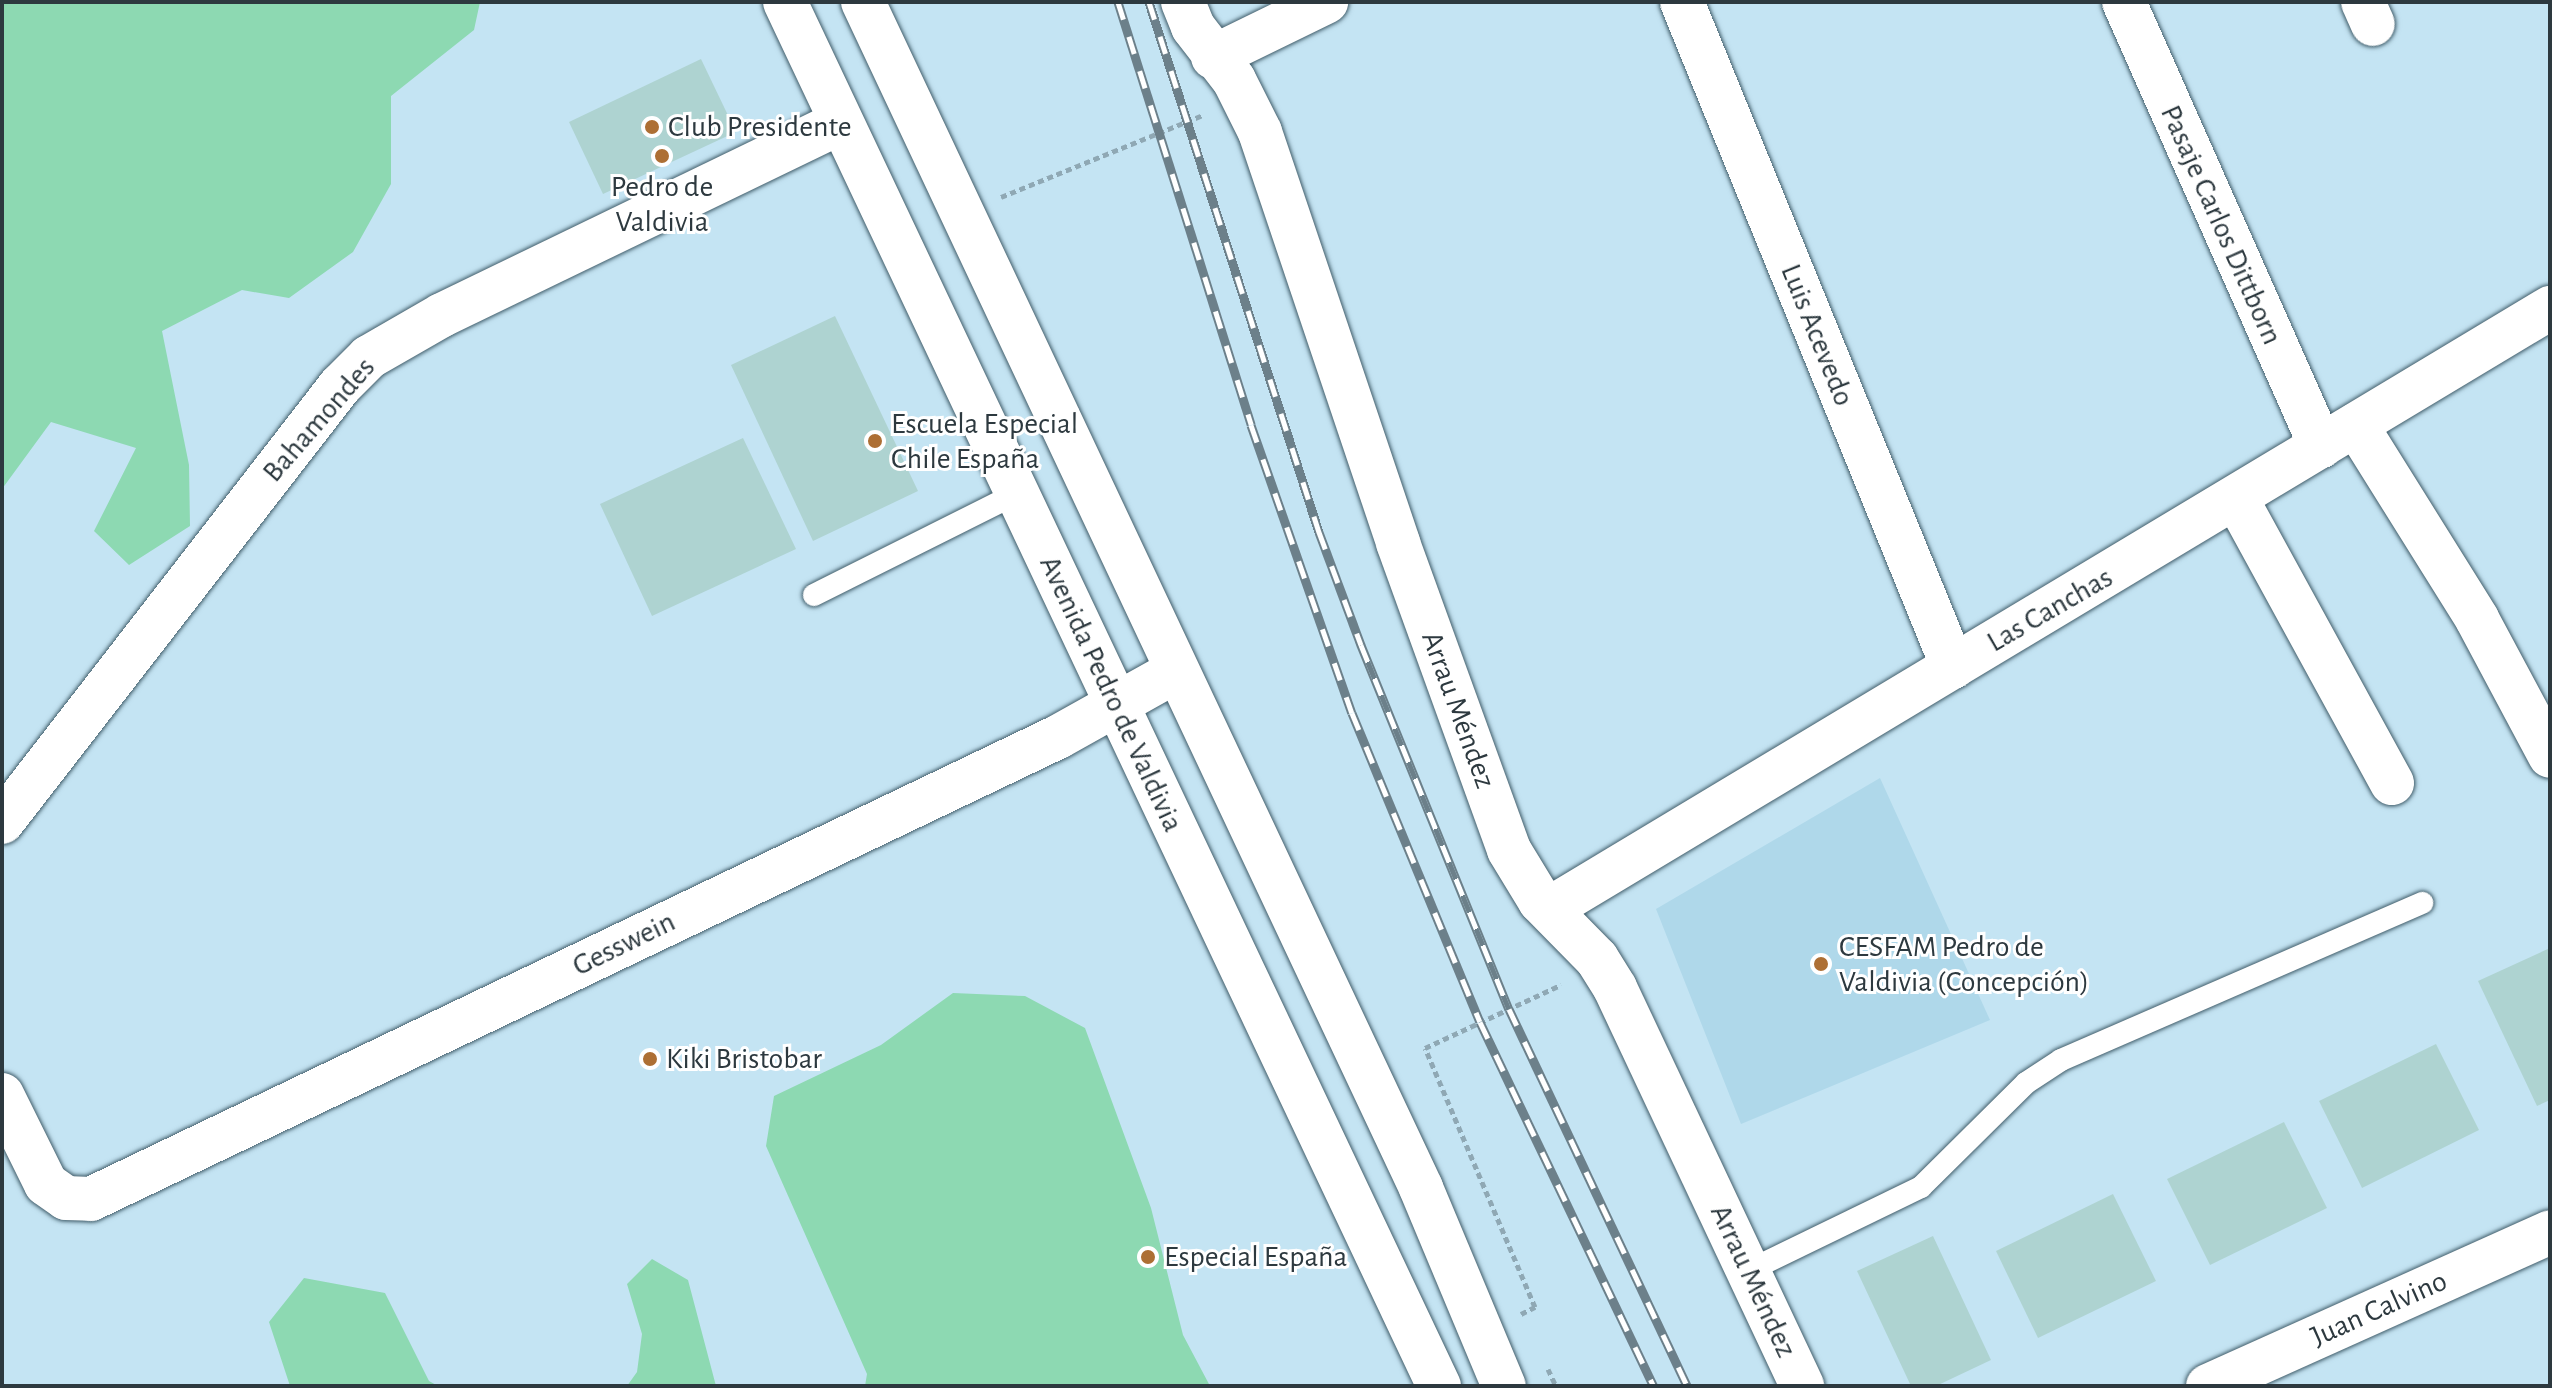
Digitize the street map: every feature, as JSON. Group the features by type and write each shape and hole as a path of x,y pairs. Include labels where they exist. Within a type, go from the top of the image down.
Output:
{"street":[{"name":"Avenida Pedro de Valdivia","path":"785,2 1439,1386"},
{"path":"863,2 1421,1188 1504,1386"},
{"name":"Arrau Méndez","path":"1183,2 1213,57 1244,97 1509,850 1527,884 1597,959 1627,1010 1802,1386"},
{"path":"1213,57 1326,2"},
{"name":"Luis Acevedo","path":"1682,2 1953,667"},
{"name":"Pasaje Carlos Dittborn","path":"2124,2 2338,436 2477,619 2550,756"},
{"name":"Bahamondes","path":"2,822 330,398 369,357 442,315 841,122"},
{"name":"Las Canchas","path":"1549,909 2550,308"},
{"path":"2236,498 2392,783"},
{"name":"Gesswein","path":"2,1095 46,1184 66,1198 102,1194 1058,737 1176,671"},
{"name":"Juan Calvino","path":"2208,1386 2550,1232"}],"lane":[{"path":"814,595 1016,494"},
{"path":"1748,1271 1921,1187 2026,1083 2061,1060 2422,903"}],"path":[{"path":"1004,196 1244,97"},
{"path":"1483,1333 1535,1307 1425,1048 1580,976 1597,959"}],"shaded area":[{"name":"CESFAM Pedro de Valdivia (Concepción)","path":"1880,778 1990,1020 1741,1124 1656,909"}],"green space":[{"path":"2,2 480,2 474,30 391,96 391,184 353,252 289,298 242,290 162,331 189,465 190,526 129,565 94,531 136,448 51,422 2,489"},
{"path":"953,993 1025,996 1085,1028 1151,1208 1183,1335 1210,1386 865,1386 867,1374 766,1146 774,1096 881,1045"},
{"path":"652,1259 688,1280 716,1386 627,1386 637,1372 642,1334 627,1284"},
{"path":"304,1278 385,1293 429,1381 438,1386 290,1386 269,1322"}],"building":[{"name":"Club Presidente","path":"701,59 736,132 603,194 569,122"},
{"path":"835,316 918,491 813,541 731,365"},
{"path":"743,438 796,549 652,616 600,504"},
{"path":"2550,948 2550,1100 2537,1106 2478,981"},
{"path":"2436,1044 2479,1130 2362,1188 2319,1101"},
{"path":"2284,1122 2327,1208 2210,1265 2167,1179"},
{"path":"2113,1194 2156,1281 2038,1338 1996,1251"},
{"path":"1933,1236 1991,1360 1936,1386 1911,1386 1857,1271"}],"railway":[{"path":"1118,2 1251,425 1352,713 1480,1022 1654,1386"},
{"path":"1149,2 1319,532 1361,645 1509,1009 1687,1386"}],"place":[{"name":"Club Presidente","path":"652,127"},
{"name":"Pedro de Valdivia","path":"662,156"},
{"name":"Escuela Especial Chile España","path":"875,441"},
{"name":"CESFAM Pedro de Valdivia (Concepción)","path":"1821,964"},
{"name":"Kiki Bristobar","path":"650,1059"},
{"name":"Especial España","path":"1148,1257"}]}
